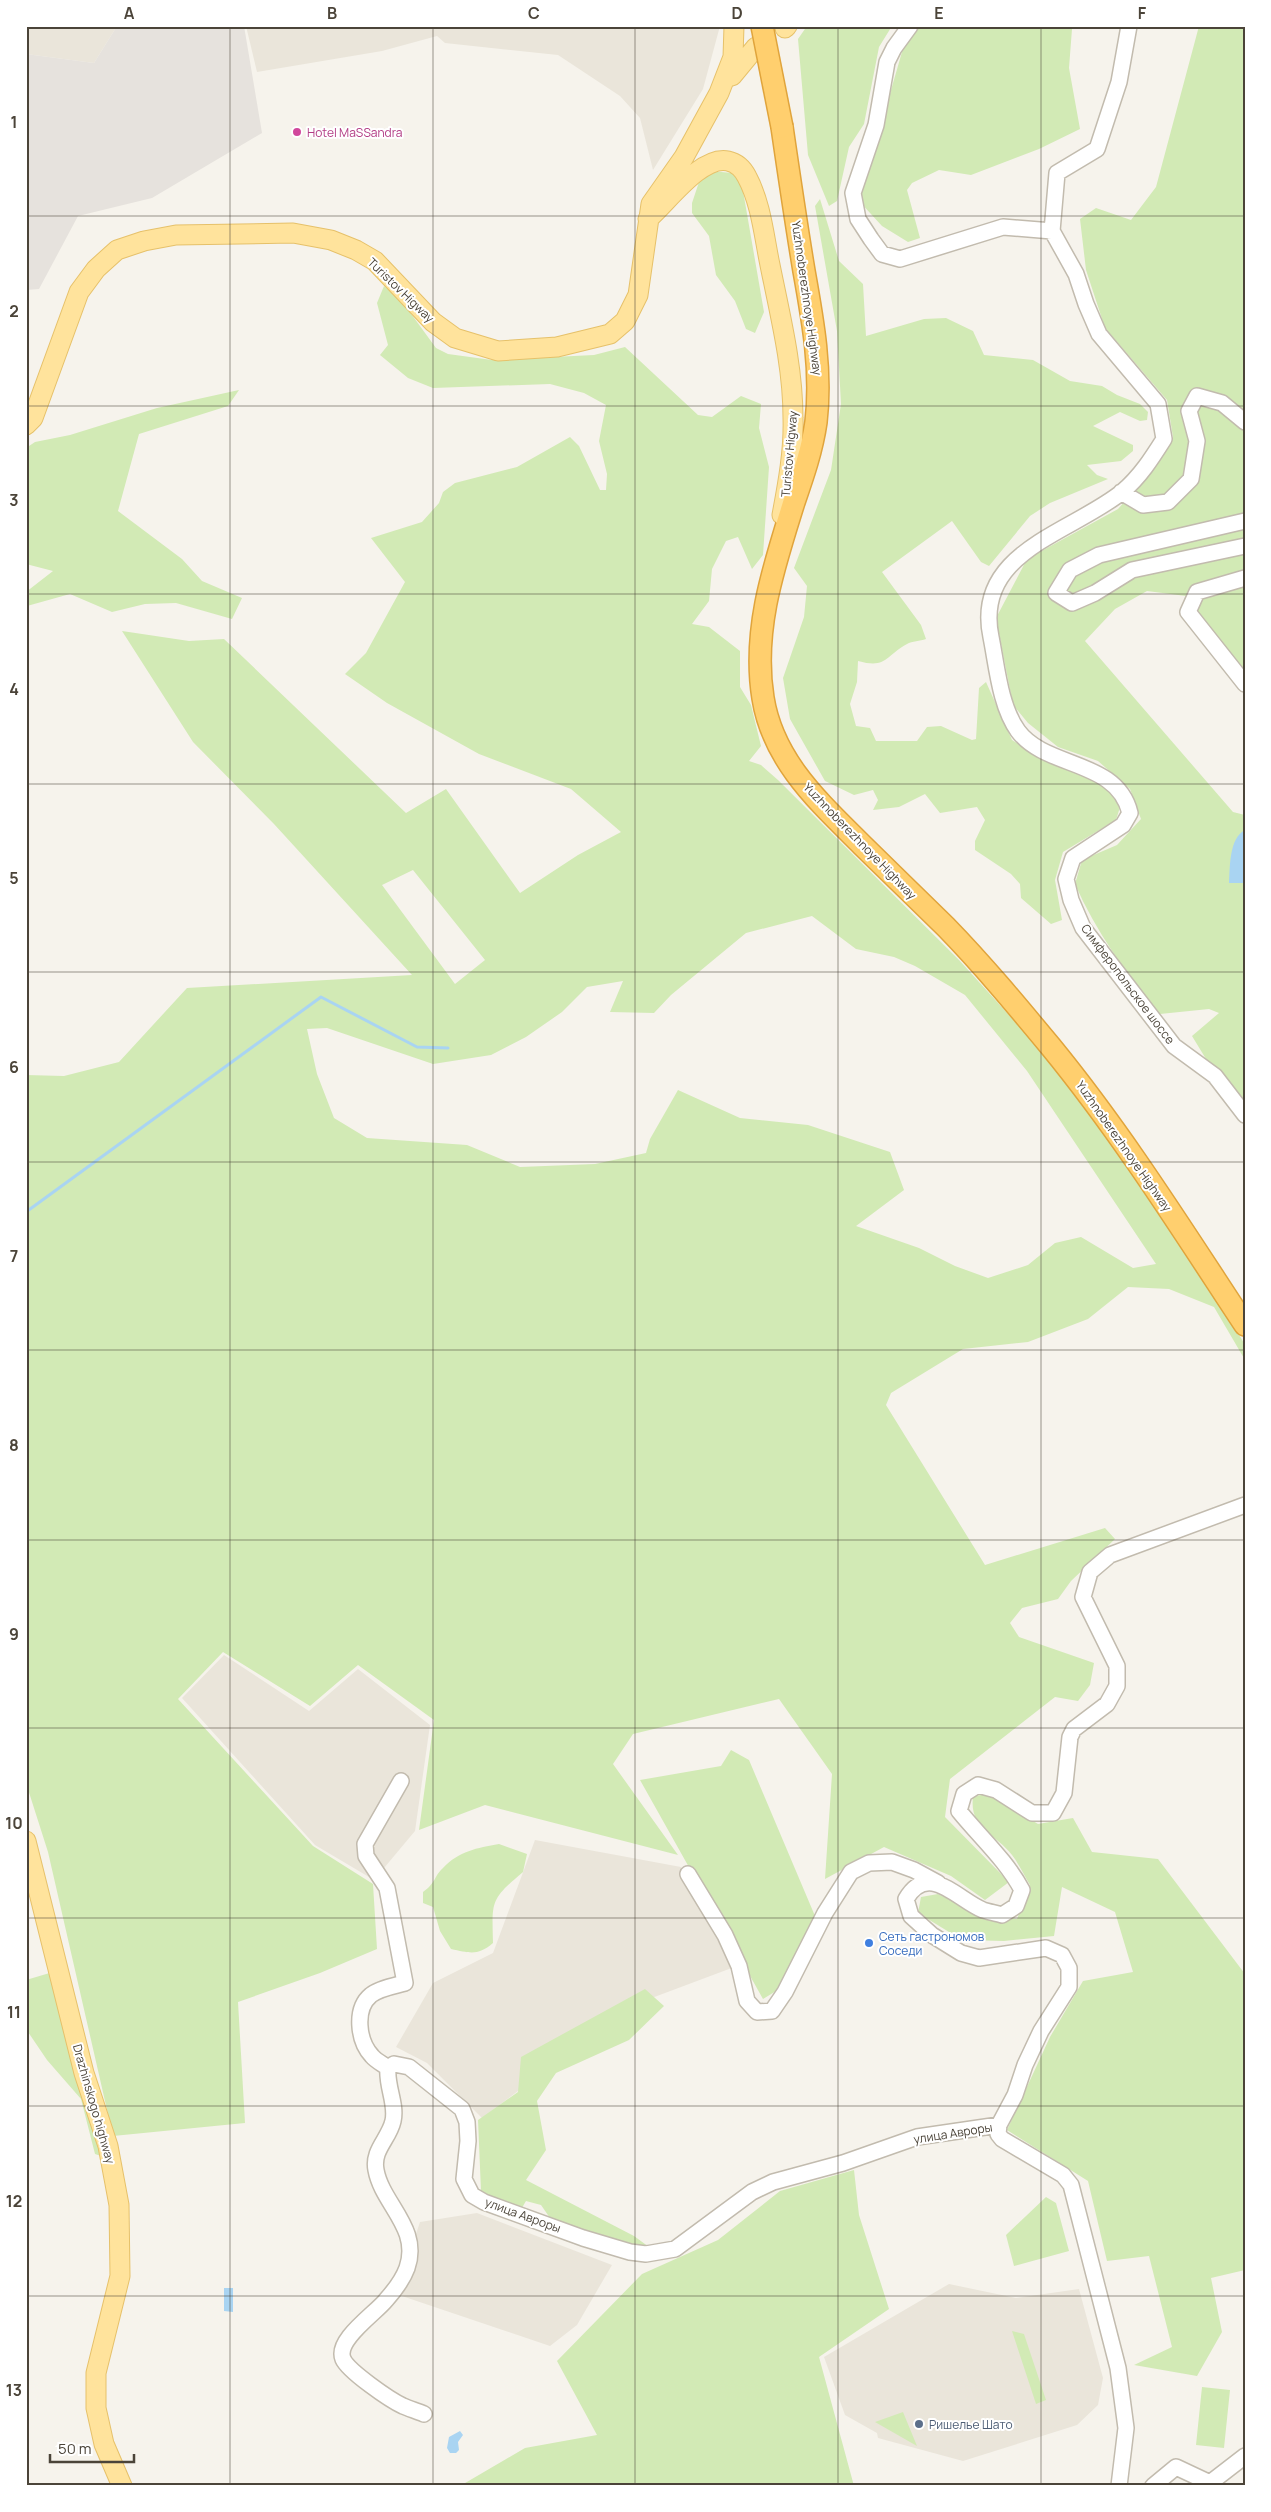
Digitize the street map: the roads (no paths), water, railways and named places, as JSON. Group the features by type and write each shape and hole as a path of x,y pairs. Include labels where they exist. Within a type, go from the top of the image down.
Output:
{"highway":[{"name":"Yuzhnoberezhnoye Highway","path":"772,32 816,348 819,386 816,424 808,461 774,566 761,624 759,656 767,719 784,757 813,796 949,931 1013,1002 1074,1076 1168,1207 1245,1325"},
{"name":"Yuzhnoberezhnoye Highway","path":"786,127 824,347 827,387 825,428 818,462 804,514 777,598 771,631 771,679 777,714 783,734 792,753 820,789 975,945 1024,998 1077,1064 1141,1153 1245,1309"}],"main road":[{"name":"Turistov Higway","path":"720,93 733,57 734,26"},
{"path":"742,26 746,31 760,38 772,32"},
{"name":"Turistov Higway","path":"26,425 33,418 78,292 96,269 117,250 144,241 176,235 293,233 331,240 356,250 375,261 433,322 455,338 498,351 530,350 597,339 610,334 619,328 638,295 642,279 647,220 652,204 684,157 720,93 746,57 772,32"},
{"name":"Turistov Higway","path":"647,220 665,205 698,170 718,161 728,161 741,168 754,193 786,341 792,402 789,477 774,566"},
{"name":"Drazhinskogo highway","path":"26,1841 84,2073 108,2146 119,2205 120,2276 96,2373 96,2408 104,2444 122,2486"}],"street":[{"path":"910,26 894,48 887,62 876,125 853,193 858,219 871,239 882,254 900,259 1003,227 1052,231 1057,173 1097,149 1119,82 1129,26"},
{"name":"Симферопольское шоссе","path":"1052,231 1076,274 1099,334 1158,404 1164,438 1146,468 1121,492 1055,531 1010,564 990,598 988,624 1007,708 1018,731 1031,744 1100,775 1117,787 1127,801 1130,813 1123,825 1072,858 1069,865 1066,880 1070,900 1083,928 1174,1046 1214,1076 1245,1115"},
{"path":"1121,492 1143,505 1168,502 1192,479 1198,441 1189,411 1197,396 1222,403 1245,422"},
{"path":"1245,521 1099,556 1070,570 1056,592 1072,604 1132,570 1245,546"},
{"path":"1245,578 1197,592 1188,612 1245,684"},
{"path":"688,1874 724,1936 738,1966 746,2001 757,2012 772,2011 785,1992 825,1913 850,1872 869,1863 892,1862 914,1870 982,1910 1002,1915 1016,1906 1022,1890 1011,1870 976,1832 959,1810 964,1794 978,1785 996,1790 1032,1813 1053,1812 1064,1793 1070,1737 1074,1729 1107,1704 1117,1686 1117,1666 1083,1597 1090,1572 1110,1555 1245,1505"},
{"path":"402,1782 365,1844 366,1856 387,1888 405,1983 372,1994 363,2004 359,2017 361,2031 371,2055 388,2068 387,2079 394,2107 394,2120 378,2150 374,2163 379,2182 406,2227 409,2248 407,2267 386,2301 347,2339 342,2352 343,2359 351,2368 401,2405 424,2414"},
{"path":"940,1884 924,1883 911,1891 906,1899 911,1916 932,1935 961,1953 979,1958 1046,1948 1062,1955 1069,1968 1069,1987 1041,2031 1025,2065 1015,2094 999,2125 998,2134 1002,2139 1063,2175 1074,2195 1118,2368 1126,2428 1119,2486"},
{"name":"улица Авроры","path":"388,2068 394,2064 409,2067 462,2109 467,2122 468,2140 464,2179 472,2195 484,2202 583,2238 630,2252 646,2254 675,2249 752,2192 773,2182 843,2162 917,2137 999,2125"},
{"path":"1153,2486 1176,2467 1210,2483 1245,2456"}],"water":[{"path":"1245,830 1245,883 1229,883 1233,846 1236,839"},
{"path":"224,2288 233,2288 233,2312 224,2311"},
{"path":"460,2431 463,2435 458,2442 459,2450 456,2453 450,2453 447,2448 449,2437"}],"waterway":[{"path":"26,1212 321,997 417,1047 448,1048"}],"place":[{"name":"Hotel MaSSandra","path":"297,132"},
{"name":"Сеть гастрономов Соседи","path":"869,1943"},
{"name":"Ришелье Шато","path":"919,2424"}]}
